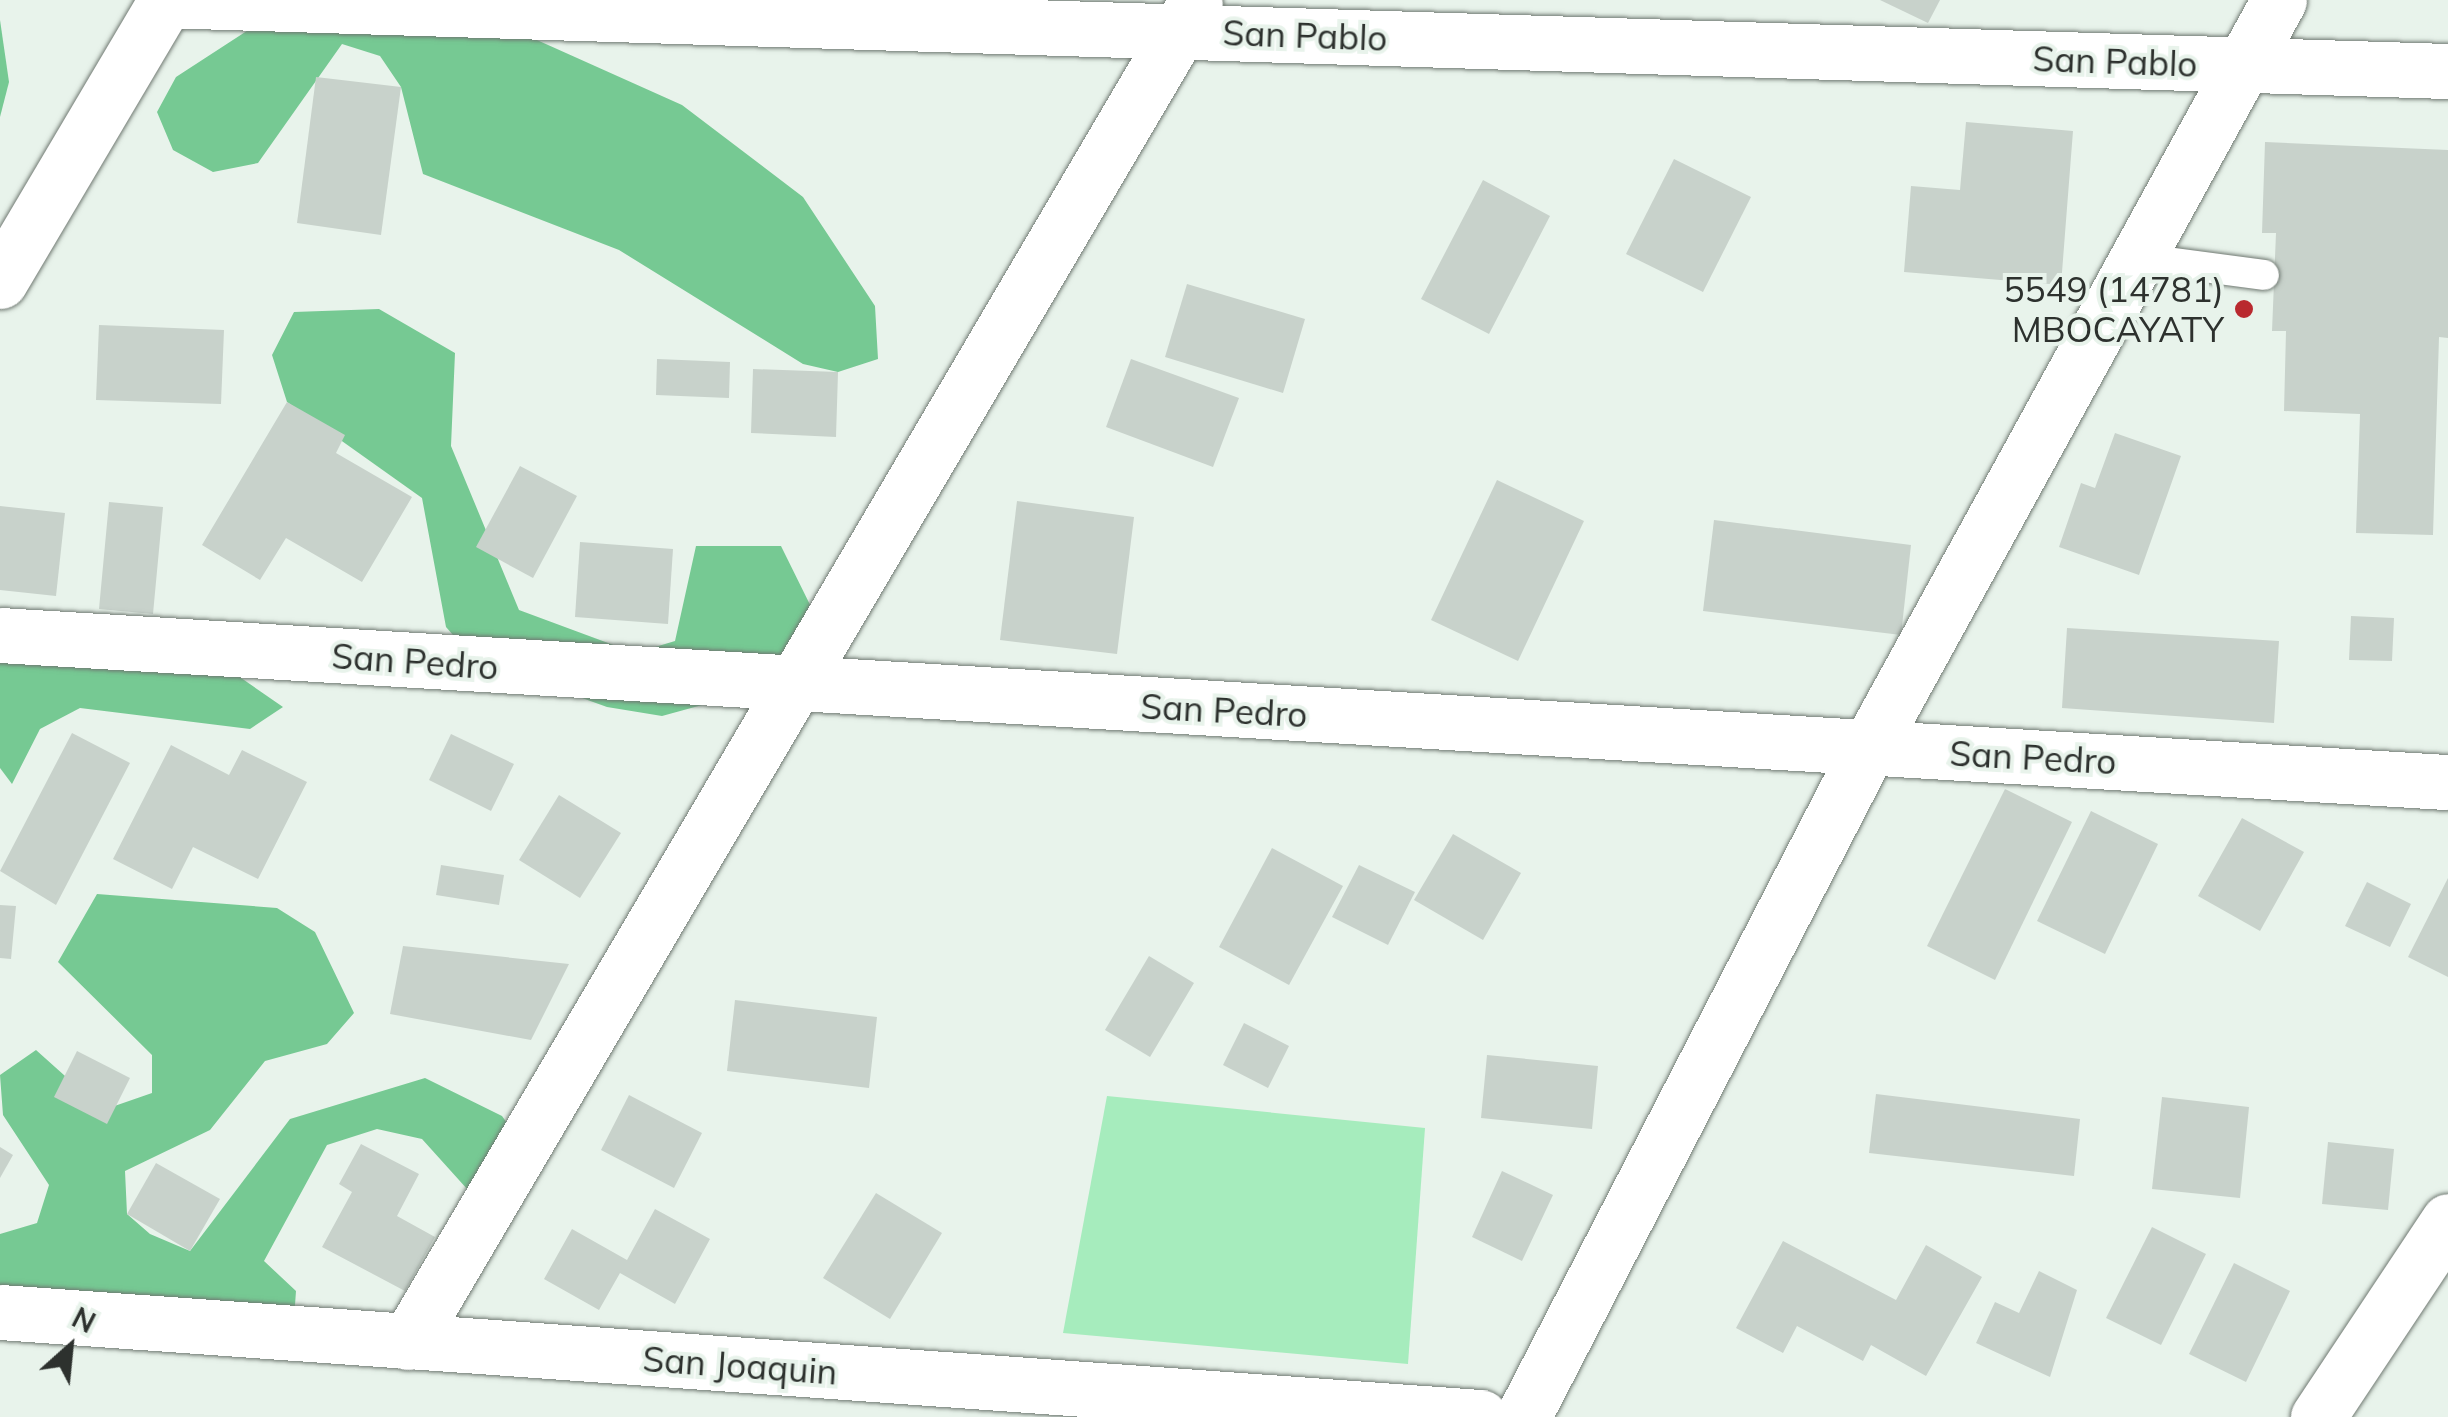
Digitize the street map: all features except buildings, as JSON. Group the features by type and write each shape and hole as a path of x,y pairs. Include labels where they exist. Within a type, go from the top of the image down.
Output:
{"street":[{"path":"0,280 164,0"},
{"name":"San Pablo","path":"164,0 1188,16 2448,71"},
{"path":"1523,1417 1870,747 2279,0"},
{"path":"408,1342 1188,16"},
{"name":"San Pedro","path":"0,635 2448,782"},
{"path":"2318,1417 2448,1221"},
{"name":"San Joaquin","path":"0,1312 1480,1417"}],"lane":[{"path":"2137,258 2264,275"}],"green space":[{"path":"290,3 528,36 682,105 803,197 875,306 878,359 838,372 803,364 619,250 423,174 401,87 380,56 342,44 258,163 213,172 173,150 157,112 176,77"},
{"path":"0,20 9,82 0,117"},
{"path":"379,309 455,353 451,446 519,610 635,653 675,641 696,546 781,546 821,627 808,676 662,716 607,707 474,659 446,627 422,498 287,402 272,355 294,312"},
{"path":"0,655 218,662 283,707 250,729 80,708 40,729 12,784 0,768"},
{"path":"97,894 277,908 315,932 354,1013 327,1044 265,1061 210,1130 125,1171 127,1214 150,1234 190,1251 290,1119 425,1078 502,1116 531,1157 477,1200 422,1139 377,1129 327,1145 264,1261 296,1291 293,1333 0,1292 0,1234 37,1223 49,1185 3,1115 0,1075 36,1050 103,1110 152,1093 152,1055 58,962"},
{"path":"1107,1096 1425,1128 1408,1364 1063,1333"}],"place":[{"name":"5549 (14781) MBOCAYATY","path":"2244,309"}]}
